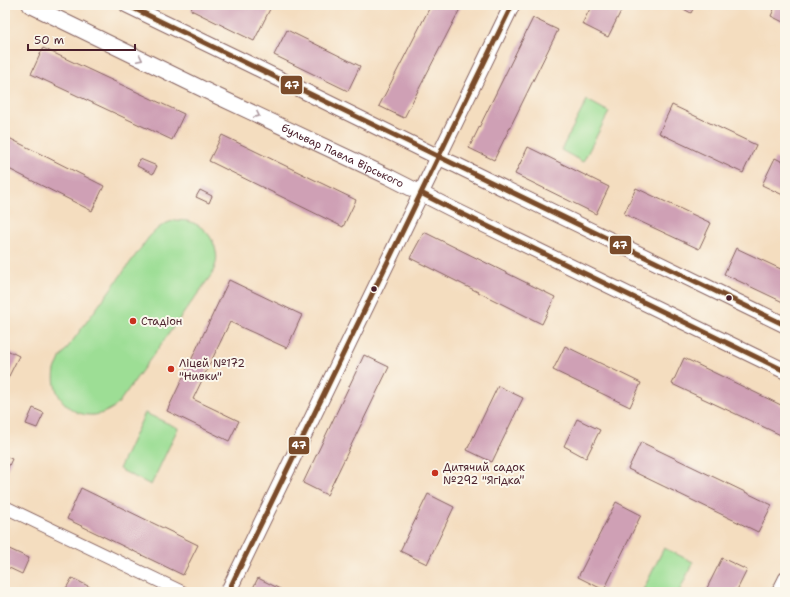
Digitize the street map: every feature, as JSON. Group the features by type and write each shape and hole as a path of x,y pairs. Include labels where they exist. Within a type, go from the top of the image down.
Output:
{"street":[{"name":"бульвар Павла Вірського","path":"30,5 217,96 390,177 466,216 785,371"},
{"path":"127,5 785,325"},
{"path":"228,592 512,5"},
{"path":"5,507 182,592"},
{"path":"778,592 785,578"}],"green space":[{"path":"587,100 609,112 583,162 561,150"},
{"name":"Стадіон","path":"177,220 198,225 210,236 215,246 217,255 212,274 117,405 106,412 94,415 85,415 77,412 64,402 56,387 54,379 55,370 60,358 149,237 162,226"},
{"path":"145,413 178,428 151,485 119,469"},
{"path":"664,548 693,562 679,592 642,592"}],"building":[{"path":"193,5 272,5 254,41 191,10"},
{"path":"431,5 462,5 404,118 379,106"},
{"path":"592,5 624,5 608,37 582,24"},
{"path":"681,5 695,5 691,13 680,7"},
{"path":"776,5 785,5 785,23 771,16"},
{"path":"533,18 558,30 494,160 469,148"},
{"path":"287,30 360,66 348,91 274,55"},
{"path":"43,48 184,114 172,140 31,74"},
{"path":"672,105 756,145 743,173 659,133"},
{"path":"222,135 356,200 343,227 209,161"},
{"path":"5,136 104,186 92,211 5,167"},
{"path":"528,147 609,187 596,214 515,174"},
{"path":"775,158 785,163 785,196 762,185"},
{"path":"140,159 157,166 153,174 137,166"},
{"path":"636,188 711,223 699,249 624,214"},
{"path":"200,190 212,196 209,203 196,197"},
{"path":"424,232 555,297 542,324 410,258"},
{"path":"736,248 785,271 785,303 724,274"},
{"path":"229,280 302,315 287,348 230,322 193,399 239,421 229,441 167,411"},
{"path":"565,346 641,383 630,407 553,370"},
{"path":"5,349 19,356 6,382 5,382"},
{"path":"364,355 389,367 327,495 303,483"},
{"path":"684,358 785,407 785,437 672,384"},
{"path":"498,386 523,398 492,462 467,450"},
{"path":"33,408 44,413 37,428 26,424"},
{"path":"577,419 600,430 586,458 564,446"},
{"path":"641,442 772,505 758,532 628,469"},
{"path":"5,456 12,459 5,474"},
{"path":"81,488 198,545 183,575 67,519"},
{"path":"428,494 454,507 427,564 400,551"},
{"path":"616,502 641,515 604,590 578,577"},
{"path":"7,548 29,558 22,574 5,566 5,554"},
{"path":"722,558 747,570 736,592 705,592"},
{"path":"72,578 90,587 87,592 64,592"},
{"path":"258,578 286,592 251,592"}],"transit line":[{"name":"47","path":"127,5 785,325"},
{"name":"47","path":"228,592 512,5"},
{"name":"47","path":"421,193 785,371"}],"place":[{"name":"Стадіон","path":"133,321"},
{"name":"Ліцей №172 \"Нивки\"","path":"171,369"},
{"name":"Дитячий садок №292 \"Ягідка\"","path":"435,473"}]}
